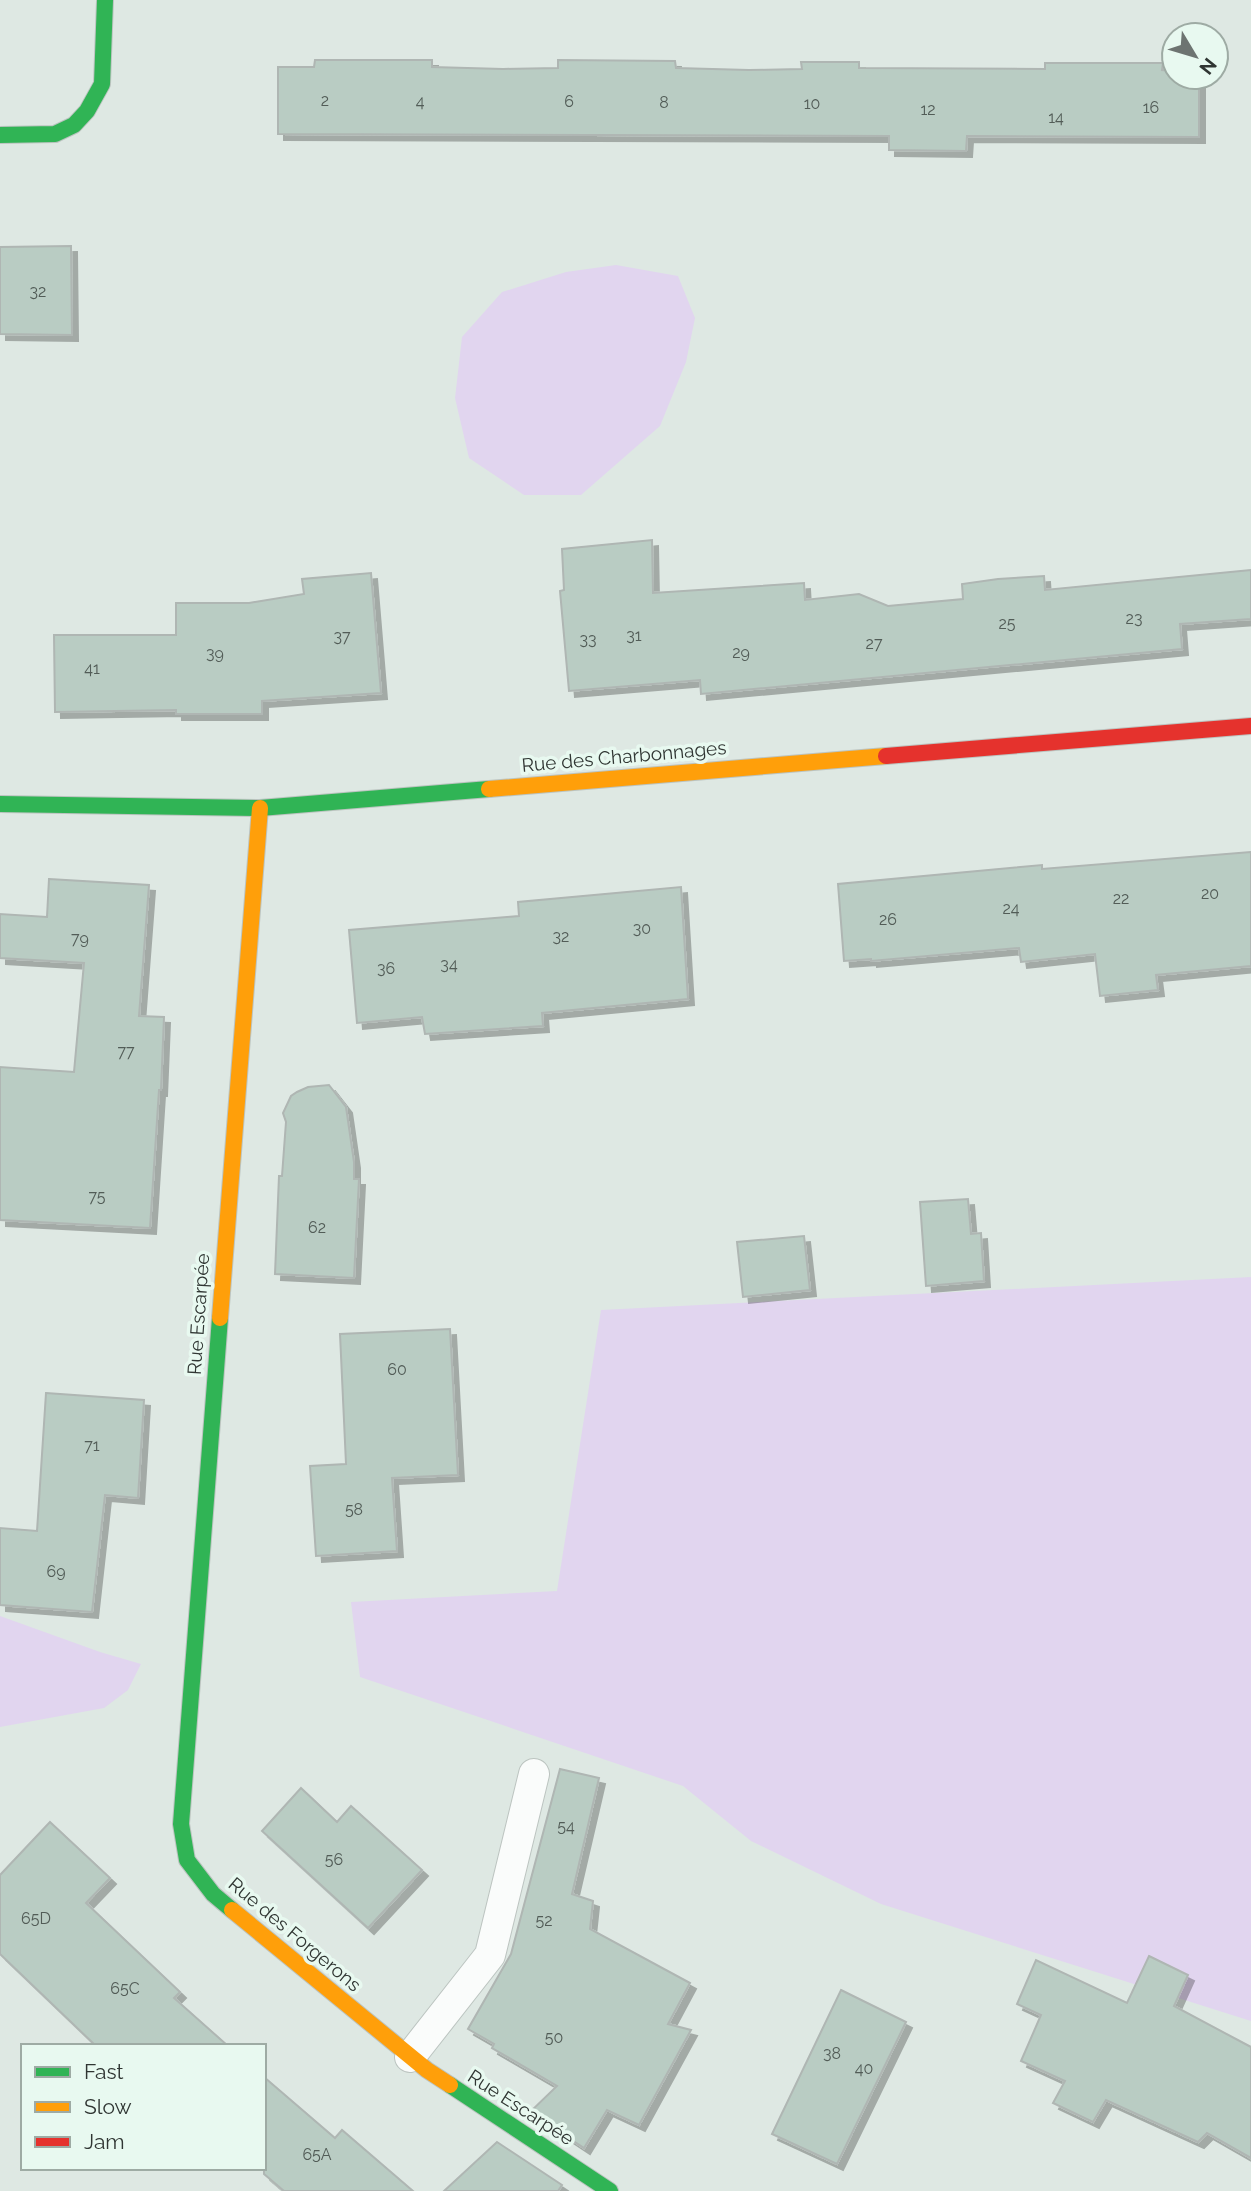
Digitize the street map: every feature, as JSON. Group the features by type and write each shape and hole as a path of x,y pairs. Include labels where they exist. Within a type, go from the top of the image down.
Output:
{"street":[{"path":"0,135 55,134 74,125 87,111 102,84 105,0"},
{"name":"Rue des Charbonnages","path":"0,804 260,808 1251,726"},
{"name":"Rue Escarpée","path":"181,1824 260,808"},
{"name":"Rue des Forgerons","path":"181,1824 187,1860 213,1894 410,2057"},
{"name":"Rue Escarpée","path":"410,2057 610,2191"}],"lane":[{"path":"410,2057 490,1955 534,1774"}],"shaded area":[{"path":"616,265 678,276 695,318 686,362 660,426 581,495 524,495 469,458 455,398 462,337 502,292 566,272"},
{"path":"1251,1277 1251,2021 881,1904 751,1841 683,1786 360,1677 351,1602 557,1591 601,1310"},
{"path":"0,1616 141,1664 128,1690 104,1708 0,1727"}],"building":[{"path":"315,60 432,60 432,67 503,69 558,68 558,60 675,61 676,68 749,70 802,69 801,62 859,62 859,68 1045,69 1045,63 1160,63 1160,91 1199,91 1199,137 967,136 966,151 889,150 889,136 278,134 278,67 314,67"},
{"path":"71,246 72,335 0,334 0,247"},
{"path":"652,540 653,593 804,583 805,600 859,594 888,606 963,599 962,584 998,579 1044,576 1045,590 1251,570 1251,619 1180,624 1182,649 701,694 700,680 569,691 560,591 564,590 562,549"},
{"path":"371,573 381,693 262,701 262,714 176,714 176,710 55,712 54,635 176,635 176,603 249,603 304,594 302,579"},
{"path":"1251,852 1251,966 1156,975 1158,990 1100,996 1095,954 1021,962 1019,948 844,961 838,884 1042,865 1042,869"},
{"path":"49,879 149,885 139,1016 164,1017 150,1228 0,1220 0,1067 74,1072 84,963 0,958 0,914 47,917"},
{"path":"681,887 688,999 542,1013 543,1026 425,1034 422,1017 357,1023 349,930 519,916 518,902"},
{"path":"329,1085 346,1107 354,1179 359,1179 354,1278 275,1274 279,1176 282,1176 286,1122 283,1113 291,1096 297,1092 308,1087"},
{"path":"968,1199 971,1234 981,1233 984,1281 926,1286 920,1202"},
{"path":"804,1236 810,1290 743,1297 737,1242"},
{"path":"450,1329 458,1475 392,1478 397,1551 316,1556 310,1466 346,1464 340,1334"},
{"path":"46,1393 144,1400 138,1498 105,1495 92,1612 0,1605 0,1528 37,1531"},
{"path":"560,1769 599,1778 572,1894 593,1901 590,1929 690,1983 668,2024 691,2030 639,2125 607,2110 584,2148 530,2112 557,2086 492,2048 494,2044 468,2029 511,1954"},
{"path":"301,1788 337,1822 351,1806 422,1870 368,1928 262,1831"},
{"path":"50,1822 110,1878 86,1903 180,1992 174,1998 226,2044 94,2044 0,1954 0,1875"},
{"path":"1149,1956 1188,1975 1174,2006 1251,2047 1251,2158 1207,2133 1198,2142 1106,2100 1093,2122 1053,2103 1065,2081 1021,2061 1041,2015 1017,2004 1036,1960 1127,2003"},
{"path":"841,1990 906,2022 837,2164 772,2134"},
{"path":"266,2079 335,2138 342,2130 413,2191 284,2191 264,2174"},
{"path":"497,2142 562,2185 558,2191 444,2191"}],"traffic: fast":[{"path":"0,135 55,134 74,125 87,111 102,84 105,0"},
{"path":"0,804 260,808 489,789"},
{"path":"220,1318 181,1824 187,1860 213,1894 232,1910"},
{"path":"450,2085 610,2191"}],"traffic: slow":[{"path":"489,789 886,756"},
{"path":"220,1318 260,808"},
{"path":"232,1910 427,2070 450,2085"}],"traffic: jam":[{"path":"886,756 1251,726"}]}
